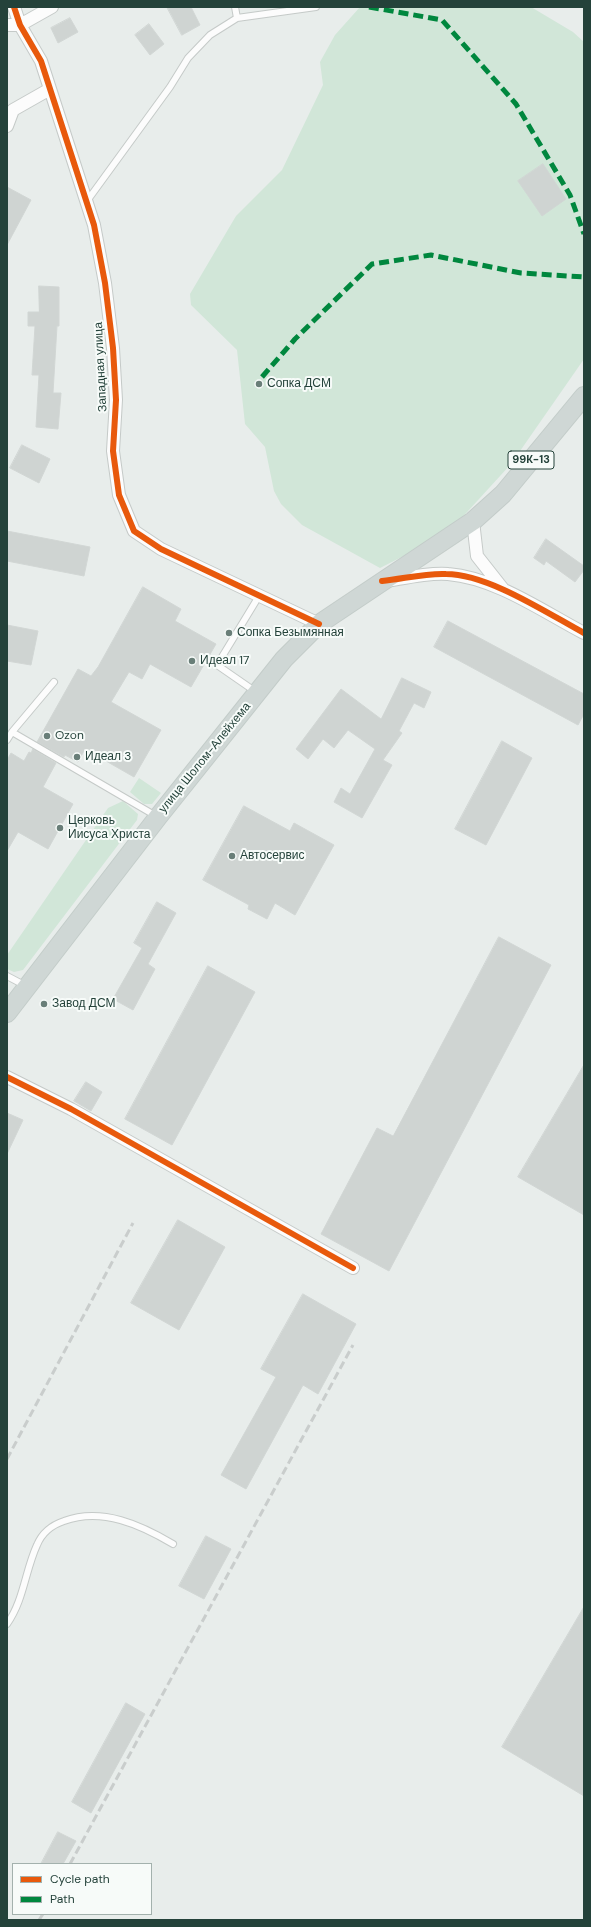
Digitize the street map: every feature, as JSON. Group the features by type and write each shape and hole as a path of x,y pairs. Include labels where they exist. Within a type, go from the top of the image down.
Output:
{"main road":[{"name":"99К-13","path":"382,581 473,521 503,494 584,396"},
{"name":"улица Шолом-Алейхема","path":"7,1013 158,817 284,659 319,624 382,581"}],"street":[{"name":"Западная улица","path":"14,7 20,25 41,61 94,225 105,284 113,348 116,400 113,451 119,495 134,531 161,549 319,624"},
{"path":"7,25 20,25 52,7"},
{"path":"7,126 13,110 50,89"},
{"path":"473,521 477,556 504,590"},
{"path":"382,581 447,574 472,578 504,590 584,633"},
{"path":"7,1077 71,1109 353,1268"}],"lane":[{"path":"235,7 237,18"},
{"path":"87,201 170,87 188,58 210,35 237,18 316,7"},
{"path":"257,693 217,666 259,596"},
{"path":"7,740 54,682"},
{"path":"12,732 158,817"},
{"path":"7,976 27,987"},
{"path":"7,1624 21,1598 41,1536 59,1523 81,1516 108,1518 130,1523 156,1534 173,1544"}],"green space":[{"path":"360,7 531,7 573,32 584,42 584,359 511,464 447,534 380,568 302,525 281,504 274,491 265,447 245,424 237,350 191,305 190,294 236,216 282,170 323,85 320,62 335,35"},
{"path":"139,778 161,793 152,804 144,804 130,792"},
{"path":"123,801 138,814 137,820 23,970 14,972 7,969 7,955 108,808"}],"building":[{"path":"167,7 191,7 200,25 182,35"},
{"path":"70,18 78,32 58,43 51,28"},
{"path":"149,24 164,44 150,55 135,35"},
{"path":"543,164 566,199 542,216 518,181"},
{"path":"7,187 31,200 7,245"},
{"path":"39,286 59,287 59,326 57,326 53,393 61,393 58,429 36,427 39,375 32,375 35,326 28,326 28,312 39,312"},
{"path":"22,445 50,459 39,483 10,468"},
{"path":"7,531 90,547 84,576 7,561"},
{"path":"546,539 584,566 584,570 575,582 546,561 544,565 534,558"},
{"path":"143,587 181,609 175,621 216,644 191,687 150,664 142,679 129,672 111,702 161,730 134,777 85,749 78,762 65,755 64,757 37,742 78,669 91,676 98,667"},
{"path":"448,621 584,694 584,714 578,725 434,647"},
{"path":"7,625 38,631 31,665 7,661"},
{"path":"402,678 431,692 424,708 414,703 399,731 402,733 383,760 392,765 362,818 334,802 341,788 350,794 375,749 348,730 334,748 323,739 308,759 296,749 341,689 381,719"},
{"path":"502,741 532,758 486,845 455,829"},
{"path":"33,749 56,763 43,787 73,804 48,849 18,832 7,851 7,760 11,753 24,761 29,752 31,753"},
{"path":"244,806 290,831 294,823 334,845 295,915 275,903 267,919 248,909 249,905 203,880"},
{"path":"157,902 176,913 148,964 155,969 133,1010 113,999 142,948 134,943"},
{"path":"499,937 551,965 389,1271 321,1234 377,1128 393,1136"},
{"path":"208,966 255,992 172,1145 125,1119"},
{"path":"584,1065 584,1215 518,1177"},
{"path":"86,1082 102,1092 91,1111 74,1101"},
{"path":"7,1113 23,1120 7,1154"},
{"path":"178,1220 225,1247 179,1330 131,1303"},
{"path":"303,1294 356,1324 318,1394 303,1385 246,1489 221,1475 276,1377 261,1369"},
{"path":"206,1536 231,1549 204,1599 179,1586"},
{"path":"584,1607 584,1796 502,1747"},
{"path":"126,1703 145,1714 91,1813 72,1802"},
{"path":"58,1832 76,1841 64,1863 42,1863"}],"railway":[{"path":"7,1459 133,1223"},
{"path":"71,1863 353,1345"},
{"path":"39,1920 42,1915"}],"marked path":[{"path":"369,7 442,20 516,104 570,195 584,234"},
{"path":"262,377 295,339 372,264 431,255 521,273 584,277"}],"cycle path":[{"path":"14,7 20,25 41,61 94,225 105,283 113,348 116,400 113,451 119,495 134,531 161,549 319,624"},
{"path":"382,581 430,574 446,574 480,580 517,596 584,633"},
{"path":"7,1077 71,1109 353,1268"}],"place":[{"name":"Сопка ДСМ","path":"259,384"},
{"name":"Сопка Безымянная","path":"229,633"},
{"name":"Идеал 17","path":"192,661"},
{"name":"Ozon","path":"47,736"},
{"name":"Идеал 3","path":"77,757"},
{"name":"Церковь Иисуса Христа","path":"60,828"},
{"name":"Автосервис","path":"232,856"},
{"name":"Завод ДСМ","path":"44,1004"}]}
